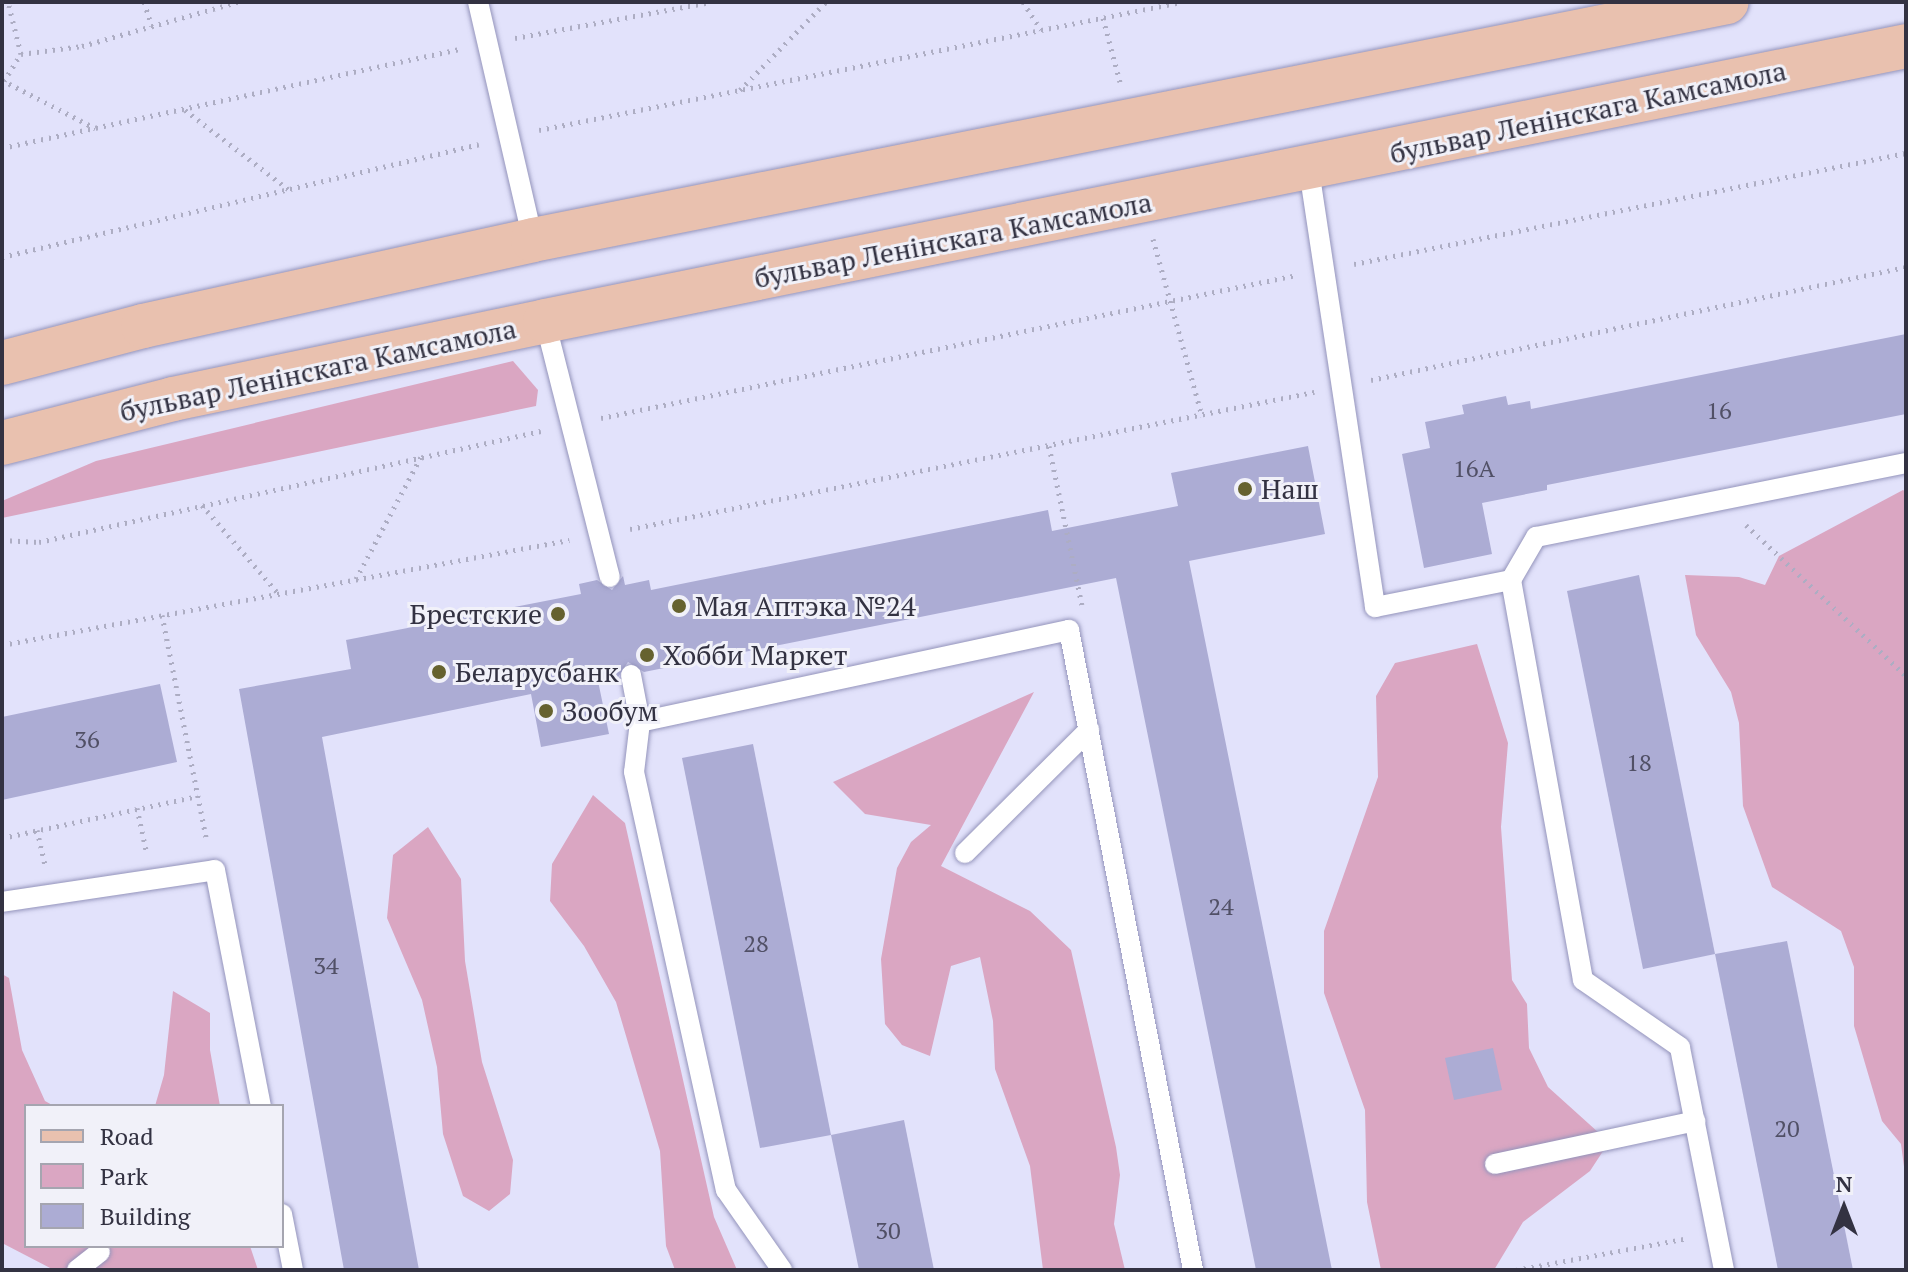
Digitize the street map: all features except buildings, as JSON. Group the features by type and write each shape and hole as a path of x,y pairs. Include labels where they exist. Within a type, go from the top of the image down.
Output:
{"main road":[{"path":"2,363 143,326 533,240 1727,2"},
{"name":"бульвар Ленінскага Камсамола","path":"2,443 173,399 545,321 1309,170 1906,46"}],"lane":[{"path":"478,2 512,136 533,240"},
{"path":"1309,170 1375,607 1511,580"},
{"path":"545,321 610,577"},
{"path":"1724,1270 1680,1047 1583,980 1511,580 1536,537 1906,463"},
{"path":"640,722 1069,630 1193,1270"},
{"path":"631,675 640,722 634,772 726,1190 782,1270"},
{"path":"965,853 1089,730"},
{"path":"2,902 215,870 261,1104"},
{"path":"1495,1164 1695,1121"},
{"path":"284,1224 293,1270"},
{"path":"77,1270 100,1252"}],"path":[{"path":"8,2 21,54"},
{"path":"144,2 152,26"},
{"path":"96,128 3,80 21,54 82,46 238,2"},
{"path":"2,148 488,43 711,2"},
{"path":"739,91 826,2"},
{"path":"1023,2 1041,30"},
{"path":"2,257 512,136 1182,2"},
{"path":"1103,18 1122,92"},
{"path":"185,109 288,189"},
{"path":"2,540 39,542 570,425 1906,153"},
{"path":"1151,232 1202,416"},
{"path":"2,645 601,535 1202,416 1906,267"},
{"path":"1049,446 1083,611 1069,630"},
{"path":"355,579 421,457"},
{"path":"1719,500 1906,676"},
{"path":"202,505 279,594"},
{"path":"162,615 209,854"},
{"path":"2,838 198,796"},
{"path":"137,808 153,879"},
{"path":"1516,1270 1717,1233"}],"green space":[{"path":"513,361 538,390 536,406 2,518 2,501 96,461"},
{"path":"1903,490 1906,492 1906,1182 1901,1144 1882,1121 1854,1026 1854,967 1841,931 1772,887 1743,806 1739,723 1731,692 1696,635 1685,575 1739,577 1765,585 1779,556"},
{"path":"1477,644 1508,743 1501,827 1512,980 1527,1004 1529,1048 1548,1087 1609,1142 1590,1171 1523,1222 1494,1270 1381,1270 1367,1202 1365,1110 1324,993 1324,931 1378,777 1376,696 1395,663"},
{"path":"1034,692 941,866 1030,911 1071,950 1116,1147 1120,1175 1114,1224 1125,1270 1043,1270 1030,1166 995,1069 993,1021 980,957 951,966 930,1056 902,1045 885,1024 881,959 897,868 911,842 931,825 865,814 833,782"},
{"path":"593,795 625,823 714,1217 737,1270 675,1270 666,1246 660,1151 616,1002 584,946 550,901 552,864"},
{"path":"428,827 461,879 465,961 482,1062 513,1160 510,1194 489,1211 463,1196 443,1134 437,1067 422,1000 387,918 393,855"},
{"path":"2,974 9,978 22,1050 45,1101 50,1104 24,1104 24,1248 251,1248 258,1270 54,1270 2,1243"},
{"path":"173,991 210,1013 210,1050 220,1104 156,1104 164,1075"}],"place":[{"name":"Наш","path":"1245,489"},
{"name":"Мая Аптэка №24","path":"679,606"},
{"name":"Брестские","path":"558,614"},
{"name":"Хобби Маркет","path":"647,655"},
{"name":"Беларусбанк","path":"439,672"},
{"name":"Зообум","path":"546,711"}]}
